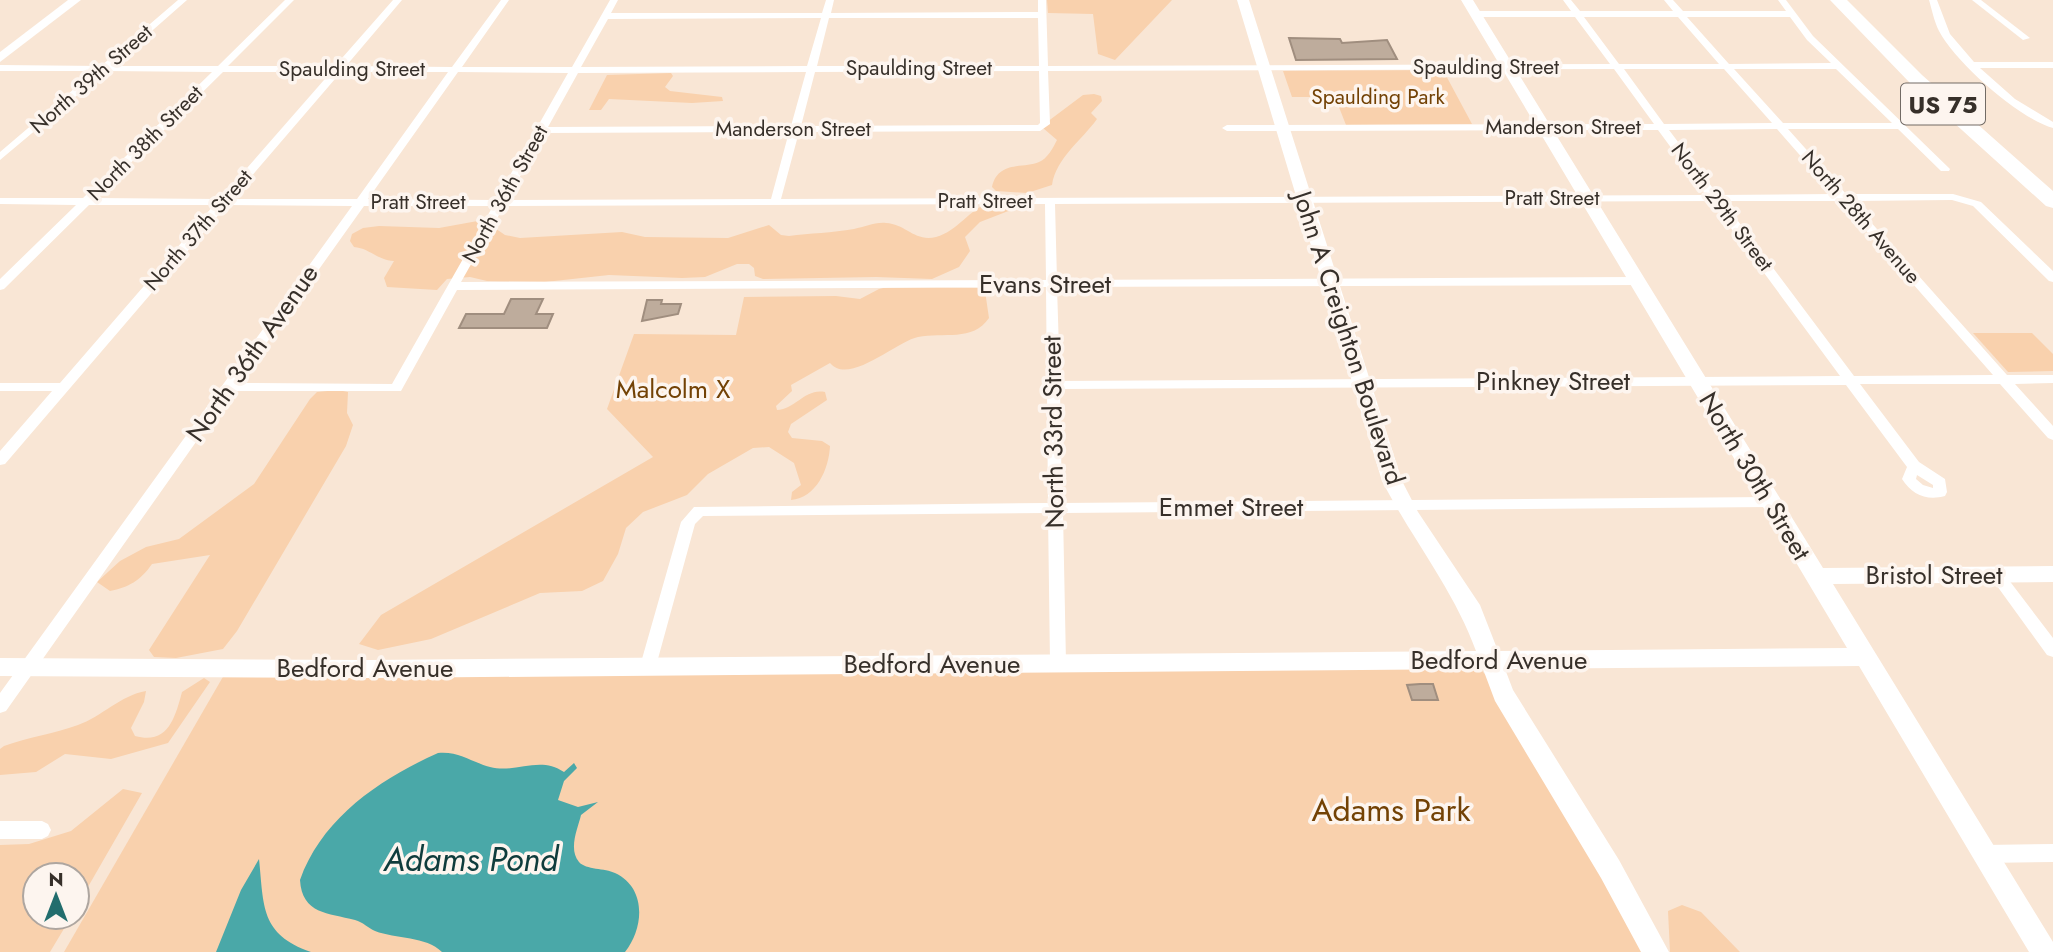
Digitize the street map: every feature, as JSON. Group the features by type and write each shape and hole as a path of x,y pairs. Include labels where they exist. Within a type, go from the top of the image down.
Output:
{"highway":[{"name":"US 75","path":"1838,0 1910,73 2053,202"},
{"name":"US 75","path":"1857,0 1939,81 2053,181"}],"street":[{"path":"0,58 75,0"},
{"name":"North 39th Street","path":"0,157 183,0"},
{"name":"North 38th Street","path":"0,286 290,0"},
{"name":"North 37th Street","path":"0,460 398,0"},
{"name":"North 36th Avenue","path":"0,706 505,0"},
{"name":"North 36th Street","path":"228,387 396,388 614,0"},
{"path":"775,202 830,0"},
{"path":"1042,0 1044,68"},
{"name":"John A Creighton Boulevard","path":"1243,0 1384,460 1404,505 1466,601 1513,712 1610,869 1656,952"},
{"name":"North 30th Street","path":"1466,0 2044,952"},
{"name":"North 29th Street","path":"1567,0 1914,466"},
{"name":"North 28th Avenue","path":"1668,0 2053,435"},
{"path":"1782,0 1790,14 1838,66 1945,170"},
{"path":"1933,0 1945,34 1971,65 2048,124"},
{"path":"1976,0 2026,38"},
{"path":"1475,14 1790,14"},
{"path":"605,16 1042,15"},
{"path":"1971,65 2053,65"},
{"name":"Spaulding Street","path":"0,68 455,70 1838,66"},
{"name":"Manderson Street","path":"541,130 1037,128 1044,126 1044,68"},
{"name":"Manderson Street","path":"1227,128 1900,126"},
{"name":"Pratt Street","path":"0,201 501,203 1953,197 1970,200 2053,278"},
{"name":"North 33rd Street","path":"1050,200 1058,663"},
{"name":"Evans Street","path":"454,286 1637,281"},
{"name":"Pinkney Street","path":"1053,385 2053,379"},
{"path":"0,387 63,387"},
{"name":"Emmet Street","path":"648,666 688,522 693,513 706,510 1770,502"},
{"name":"Bristol Street","path":"1815,576 2053,574"},
{"path":"1997,575 2053,650"},
{"name":"Bedford Avenue","path":"0,667 648,666 1864,657"},
{"path":"0,830 42,830"},
{"path":"1984,854 2053,853"}],"green space":[{"path":"1047,0 1172,0 1115,60 1098,54 1093,14 1048,13"},
{"name":"Spaulding Park","path":"1443,70 1472,124 1346,125 1335,97 1292,97 1283,71"},
{"path":"671,73 673,76 665,87 670,91 722,97 723,101 692,103 609,99 601,110 589,110 607,75"},
{"path":"1083,95 1101,96 1102,101 1091,113 1097,119 1064,158 1054,175 1052,185 1027,193 996,191 992,187 995,178 1006,169 1033,164 1045,158 1057,140 1043,128 1047,122"},
{"path":"991,202 1014,206 1011,210 980,222 965,237 970,251 959,267 932,279 763,279 755,276 754,268 749,264 737,264 705,277 609,275 545,282 487,281 470,277 447,279 437,290 387,287 384,278 394,261 354,247 350,241 352,234 363,228 439,228 483,220 505,235 520,238 622,232 645,237 728,238 769,225 781,235 789,236 882,223 893,224 928,238 944,234"},
{"name":"Malcolm X","path":"892,286 982,288 985,291 989,318 982,326 966,333 909,340 861,366 838,369 830,363 791,385 792,391 776,406 777,410 784,409 812,393 825,392 827,400 791,424 788,432 792,438 822,441 830,446 824,473 808,494 791,500 792,492 801,485 794,463 769,447 753,448 708,474 687,495 643,512 626,528 618,554 603,581 582,591 540,593 431,639 378,650 359,644 381,615 653,457 607,409 634,334 736,335 744,297 836,296 860,299 879,289"},
{"path":"1973,333 2032,333 2053,354 2053,371 2008,372"},
{"path":"317,392 348,392 347,413 353,425 346,446 237,631 223,649 176,658 154,657 149,650 210,555 152,564 138,579 110,591 97,582 120,561 146,547 179,539 254,484 310,399"},
{"name":"Adams Park","path":"1479,668 1486,675 1645,952 64,952 76,931 91,931 91,905 224,675"},
{"path":"204,678 210,682 168,743 111,759 65,754 36,772 0,775 0,749 4,746 78,725 137,693 146,691 144,702 131,728 135,736 155,737 163,733 173,720 182,692"},
{"path":"123,789 142,793 91,882 91,861 21,861 21,931 63,931 50,952 0,952 0,845 29,844 71,831"},
{"path":"1682,905 1701,912 1740,952 1670,952 1668,911"}],"water":[{"name":"Adams Pond","path":"438,753 459,755 500,769 546,765 564,772 574,763 577,768 564,781 558,800 578,807 598,802 581,815 575,838 576,857 582,865 615,873 633,888 637,898 639,920 625,952 442,952 428,943 383,934 358,921 326,913 311,906 302,891 300,880 310,858 338,819 375,788"},
{"path":"259,859 264,904 273,927 294,945 311,952 216,952 241,890"}],"building":[{"path":"1289,38 1340,39 1342,43 1387,40 1397,59 1296,60"},
{"path":"511,299 543,299 536,314 553,314 547,328 459,328 466,314 504,314"},
{"path":"647,300 662,300 661,304 681,304 678,314 642,321"},
{"path":"1433,684 1438,700 1412,700 1407,685"}]}
